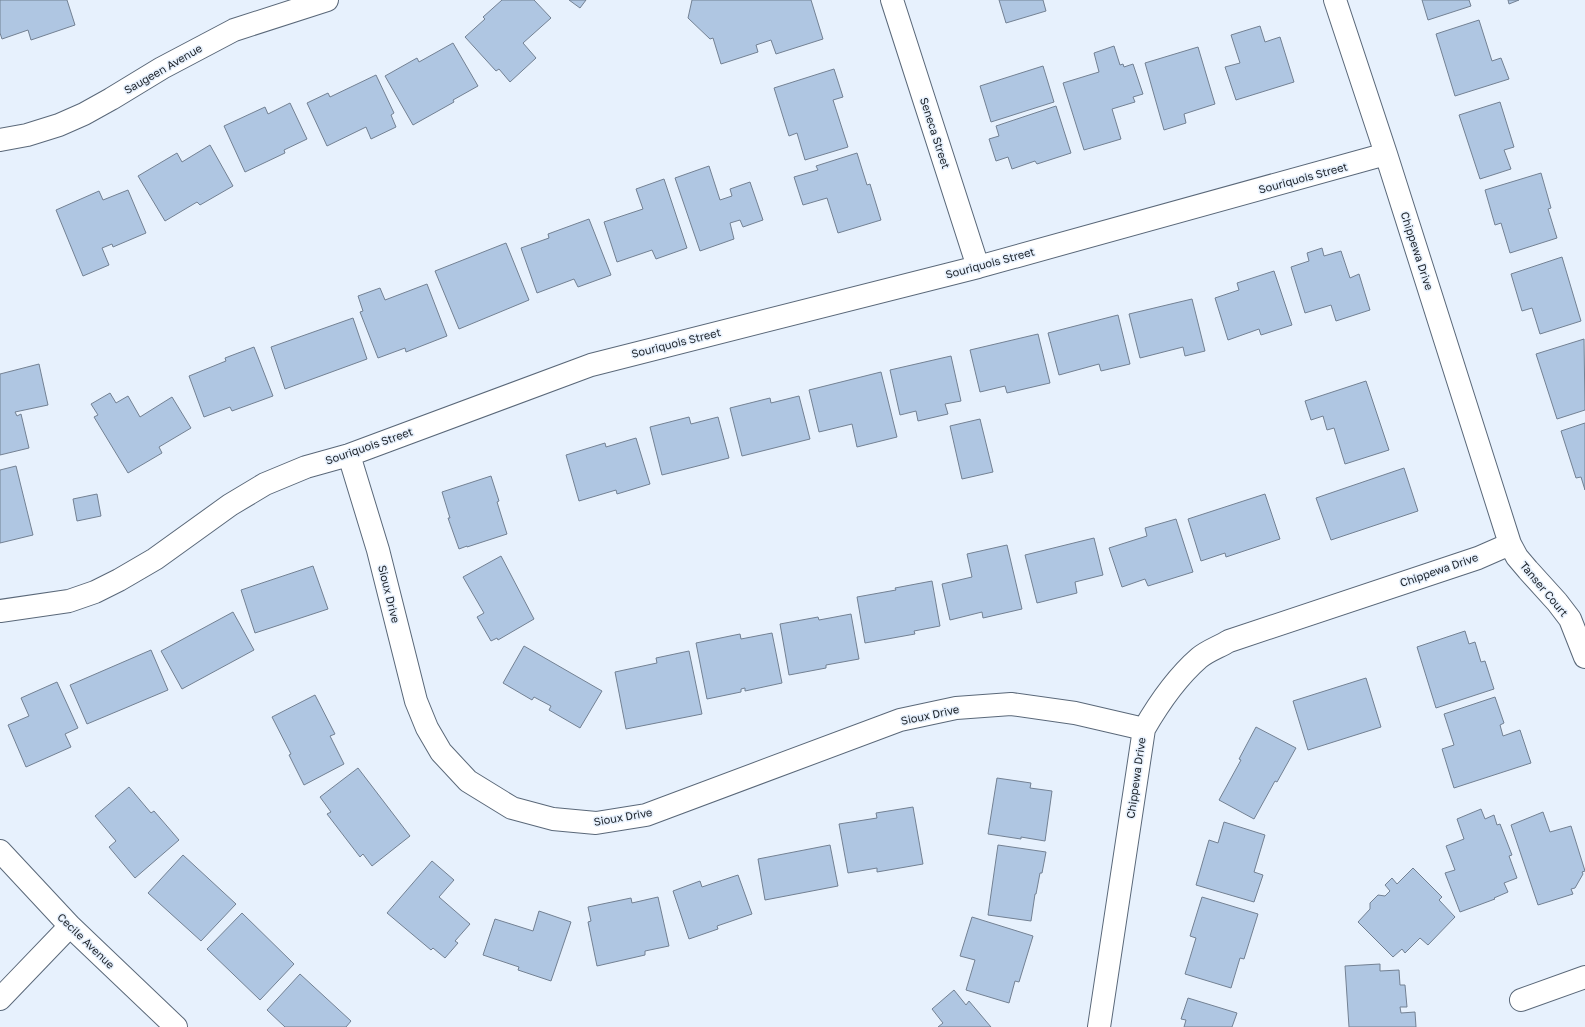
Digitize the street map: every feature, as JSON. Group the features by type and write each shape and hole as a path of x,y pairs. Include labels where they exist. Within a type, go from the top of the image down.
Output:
{"street":[{"name":"Saugeen Avenue","path":"0,140 27,135 59,125 84,114 162,68 234,30 327,0"},
{"name":"Seneca Street","path":"892,0 978,267"},
{"name":"Chippewa Drive","path":"1099,1027 1144,729 1159,704 1178,680 1200,658 1229,641 1470,560 1510,544 1386,154 1335,0"},
{"name":"Souriquois Street","path":"0,611 69,601 95,592 155,559 230,504 265,484 306,468 349,455 591,365 978,267 1386,154"},
{"name":"Sioux Drive","path":"349,455 378,550 416,701 426,728 441,752 468,781 512,808 553,819 596,823 646,815 900,720 956,708 1011,704 1075,713 1144,729"},
{"name":"Tanser Court","path":"1510,544 1528,570 1570,619 1585,657"},
{"name":"Cecile Avenue","path":"0,852 70,926 176,1027"},
{"path":"0,999 70,926"},
{"path":"1521,1000 1585,977"}],"building":[{"path":"0,0 67,0 75,25 31,40 28,30 2,39 0,33"},
{"path":"502,0 534,0 551,18 523,43 536,58 510,82 499,69 496,71 465,37 485,19 483,17"},
{"path":"569,0 586,0 580,8"},
{"path":"692,0 811,0 823,39 776,54 771,40 756,45 758,52 721,64 713,38 710,39 688,18"},
{"path":"999,0 1043,0 1046,11 1006,23"},
{"path":"1422,0 1469,0 1471,6 1428,20"},
{"path":"1508,0 1519,0 1509,4"},
{"path":"1479,20 1492,61 1501,58 1509,79 1455,96 1436,34"},
{"path":"1260,26 1265,42 1280,37 1294,82 1236,100 1225,67 1240,63 1231,35"},
{"path":"453,43 478,86 453,100 454,102 413,125 385,76 417,58 419,62"},
{"path":"1114,46 1120,65 1123,64 1124,67 1133,64 1143,94 1133,97 1135,102 1112,109 1121,139 1084,150 1063,83 1099,72 1094,53"},
{"path":"1198,47 1215,104 1184,114 1186,123 1164,130 1145,63"},
{"path":"1043,66 1054,102 991,122 980,86"},
{"path":"834,69 843,97 833,100 848,147 805,160 797,133 789,136 774,88"},
{"path":"376,75 394,113 391,115 396,127 371,139 366,127 327,146 307,103 328,93 330,97"},
{"path":"1500,102 1514,147 1504,150 1511,169 1480,179 1459,115"},
{"path":"290,103 307,139 284,150 285,153 245,172 224,126 265,107 268,114"},
{"path":"1056,106 1071,153 1037,164 1035,161 1012,169 1008,157 996,161 989,139 999,136 996,126"},
{"path":"210,145 233,186 200,205 197,202 165,221 138,176 177,153 182,162"},
{"path":"857,153 867,185 870,184 881,220 838,233 827,198 803,205 794,177 818,170 816,166"},
{"path":"709,166 720,200 732,196 730,189 750,182 763,220 743,227 740,220 730,223 734,239 700,251 675,178"},
{"path":"1541,173 1551,208 1548,209 1557,238 1510,253 1501,223 1495,225 1485,190"},
{"path":"664,179 687,248 656,259 652,250 617,262 604,222 643,209 636,189"},
{"path":"128,190 146,233 113,247 112,244 102,248 109,265 83,276 56,210 99,191 103,200"},
{"path":"589,219 611,275 578,287 574,279 537,293 521,248 549,238 548,234"},
{"path":"506,243 529,300 459,329 435,271"},
{"path":"1322,248 1324,256 1341,251 1350,278 1359,274 1370,310 1336,321 1331,305 1305,313 1291,267 1309,261 1307,253"},
{"path":"1562,257 1581,321 1540,334 1532,308 1522,311 1511,274"},
{"path":"1274,271 1292,325 1261,335 1259,329 1228,340 1215,298 1239,290 1237,283"},
{"path":"427,284 447,336 406,352 405,348 378,358 360,312 363,311 358,296 380,288 385,300"},
{"path":"1192,299 1205,351 1185,356 1183,347 1140,358 1129,314"},
{"path":"1118,315 1130,364 1101,371 1099,364 1059,375 1048,333"},
{"path":"353,318 367,359 285,389 271,347"},
{"path":"1038,334 1050,383 1007,393 1005,386 980,392 970,350"},
{"path":"1584,339 1585,410 1557,419 1536,354"},
{"path":"254,347 273,396 232,411 230,407 204,417 189,376 226,361 225,358"},
{"path":"951,356 961,401 945,404 948,414 918,421 916,411 900,415 890,370"},
{"path":"39,364 48,405 15,412 17,416 21,414 29,448 0,455 0,374"},
{"path":"881,372 897,437 857,447 852,424 819,432 809,390"},
{"path":"1366,381 1389,450 1345,464 1334,428 1327,430 1323,416 1311,420 1305,401"},
{"path":"110,393 116,403 128,396 140,417 172,397 191,428 159,447 162,453 128,473 94,417 98,415 91,404"},
{"path":"799,396 810,439 742,456 730,408 770,398 771,403"},
{"path":"689,417 691,424 718,417 729,458 662,475 650,427"},
{"path":"980,419 993,472 962,479 950,426"},
{"path":"1585,423 1585,490 1581,477 1576,478 1561,431"},
{"path":"636,438 650,484 617,494 616,490 579,501 566,455 605,443 606,447"},
{"path":"16,466 33,535 0,543 0,470"},
{"path":"1404,468 1418,511 1331,540 1316,498"},
{"path":"491,476 507,534 459,549 448,518 450,518 442,492"},
{"path":"97,494 101,516 77,521 73,499"},
{"path":"1265,494 1280,539 1226,557 1225,553 1201,561 1188,519"},
{"path":"1176,519 1193,572 1148,586 1145,579 1122,587 1109,548 1147,536 1145,528"},
{"path":"1094,538 1103,575 1075,582 1077,593 1037,603 1025,555"},
{"path":"1007,545 1022,609 983,618 982,612 950,620 942,584 972,577 967,554"},
{"path":"501,556 534,619 498,640 497,638 491,641 477,617 484,613 463,577"},
{"path":"313,566 328,609 255,633 241,590"},
{"path":"932,581 940,626 914,631 915,634 865,643 857,597 896,590 895,588"},
{"path":"233,612 254,650 182,689 161,651"},
{"path":"851,614 859,659 826,665 826,668 789,675 780,624 818,617 819,620"},
{"path":"1465,631 1469,644 1475,642 1481,662 1485,661 1494,689 1436,708 1417,647"},
{"path":"772,633 782,683 745,691 745,688 741,689 741,692 707,699 696,643 740,634 741,639"},
{"path":"524,646 602,691 580,728 549,710 551,706 534,697 532,700 503,683"},
{"path":"151,650 168,690 87,724 70,685"},
{"path":"689,651 702,714 626,729 615,672 657,663 656,658"},
{"path":"1366,678 1381,727 1308,750 1293,701"},
{"path":"57,682 78,728 65,734 71,747 26,767 8,725 29,716 21,698"},
{"path":"315,695 335,734 330,736 344,764 304,785 289,755 291,754 272,717"},
{"path":"1495,697 1504,723 1500,725 1503,736 1520,730 1531,763 1454,788 1442,749 1454,745 1444,714"},
{"path":"1256,727 1296,748 1277,782 1275,781 1254,819 1219,800 1241,760 1239,759"},
{"path":"358,768 410,836 372,866 363,854 360,857 327,814 331,812 320,797"},
{"path":"997,778 1031,783 1030,788 1052,791 1045,841 988,834"},
{"path":"129,787 151,813 154,811 179,840 135,878 109,847 116,841 95,816"},
{"path":"913,807 923,864 877,872 877,868 848,873 839,824 877,818 876,813"},
{"path":"1481,809 1485,819 1494,815 1497,825 1500,824 1512,855 1509,856 1517,878 1504,883 1508,892 1494,898 1495,899 1460,912 1445,873 1455,870 1446,846 1464,839 1457,819"},
{"path":"1543,812 1550,832 1571,826 1585,871 1582,872 1583,874 1575,888 1571,889 1573,894 1538,905 1511,825"},
{"path":"1224,822 1265,835 1254,872 1263,875 1254,902 1196,885 1209,840 1218,843"},
{"path":"830,845 838,886 765,900 758,859"},
{"path":"998,845 1046,852 1042,873 1040,873 1035,894 1031,921 988,915"},
{"path":"183,855 236,904 201,941 148,893"},
{"path":"432,861 454,880 439,897 470,924 455,941 458,943 445,958 433,948 431,950 387,913"},
{"path":"1413,868 1442,897 1439,900 1455,917 1428,945 1420,938 1405,953 1402,949 1393,957 1358,922 1370,909 1370,903 1378,895 1385,896 1390,891 1385,885 1392,878 1397,884"},
{"path":"738,875 752,914 717,926 718,929 689,939 673,891 700,881 702,887"},
{"path":"658,897 669,946 645,951 645,955 597,966 588,922 591,921 588,907 631,898 632,903"},
{"path":"1202,897 1258,914 1244,959 1240,958 1231,988 1185,974 1196,938 1190,936"},
{"path":"539,911 571,922 551,981 518,970 519,967 483,955 495,919 533,931"},
{"path":"242,913 294,964 260,1000 207,949"},
{"path":"972,917 1033,936 1019,982 1015,981 1009,1003 966,990 975,960 960,956"},
{"path":"1380,964 1380,971 1399,970 1400,985 1405,985 1407,1007 1400,1007 1401,1013 1415,1012 1416,1027 1349,1027 1345,966"},
{"path":"300,974 351,1021 346,1027 285,1027 267,1010"},
{"path":"954,990 966,1005 969,1001 991,1027 938,1027 943,1023 932,1009"},
{"path":"1188,998 1237,1013 1232,1027 1184,1027 1186,1020 1181,1019"}]}
